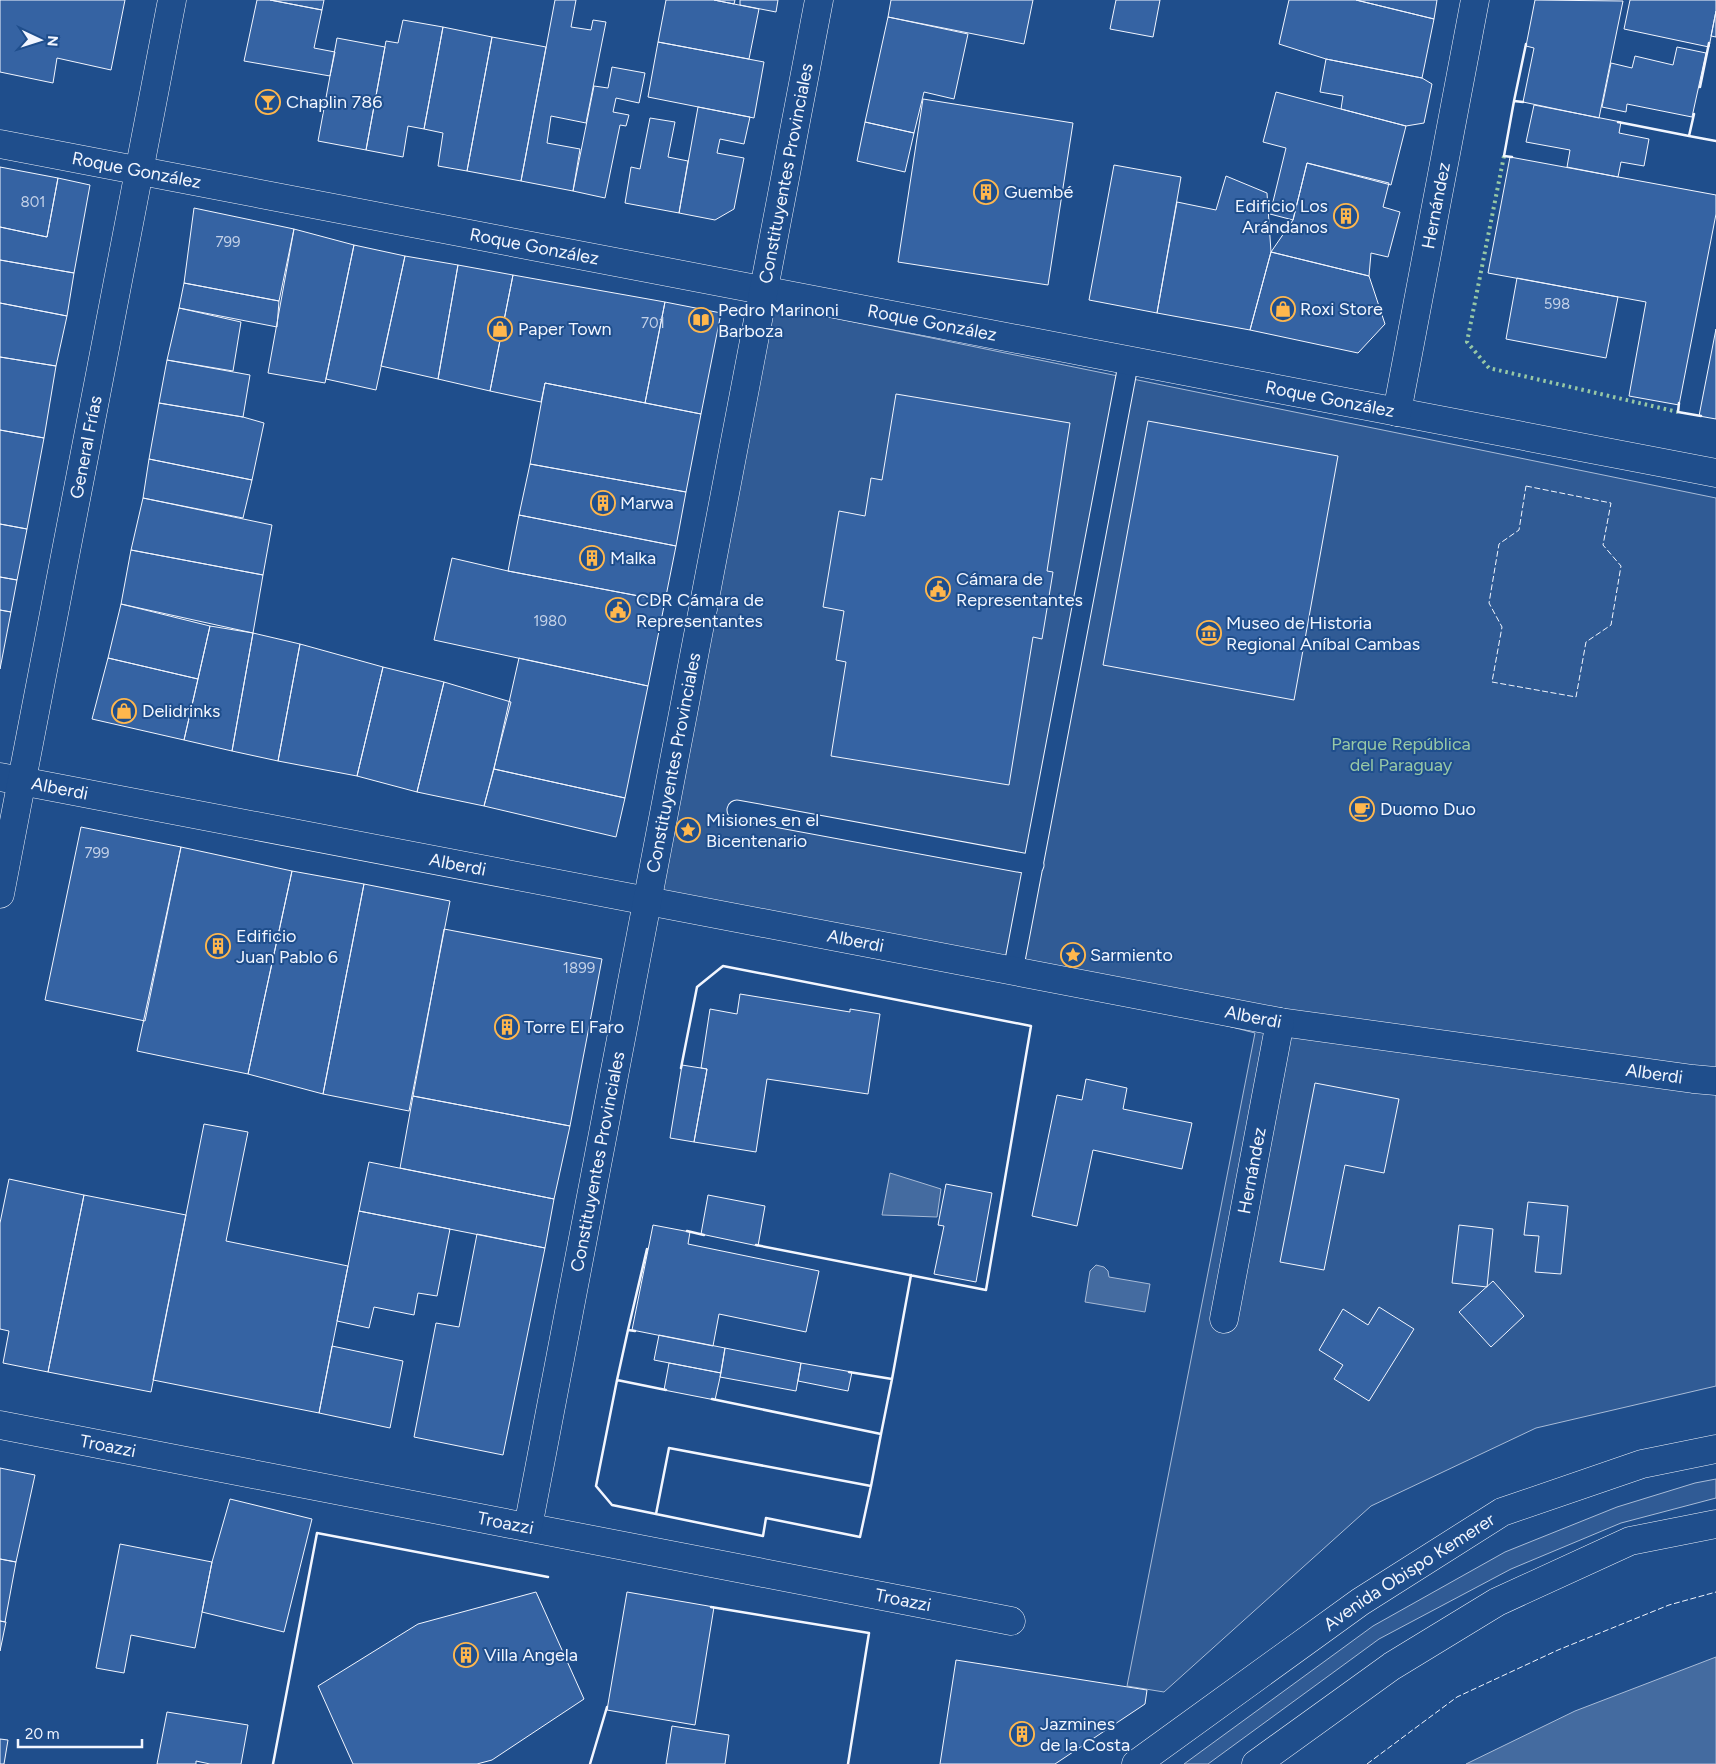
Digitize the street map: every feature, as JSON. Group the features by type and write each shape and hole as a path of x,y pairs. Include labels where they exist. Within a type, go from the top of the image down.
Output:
{"street":[{"name":"General Frías","path":"0,894 11,779 139,170 172,0"},
{"name":"Constituyentes Provinciales","path":"528,1527 819,0"},
{"name":"Hernández","path":"1397,412 1475,0"},
{"name":"Roque González","path":"0,144 1716,473"},
{"name":"Alberdi","path":"11,779 1280,1022 1716,1081"},
{"name":"Hernández","path":"1224,1319 1280,1022"},
{"name":"Troazzi","path":"0,1424 1011,1620"},
{"name":"Avenida Obispo Kemerer","path":"1136,1764 1360,1602 1502,1512 1642,1464 1716,1449"},
{"path":"1256,1764 1392,1666 1497,1602 1630,1541 1716,1524"}],"lane":[{"path":"1013,971 1129,360"},
{"path":"737,810 1034,865"}],"shaded area":[{"name":"Parque República del Paraguay","path":"760,303 1716,498 1716,1386 1536,1428 1371,1506 1164,1692 1127,1686 1255,1033 1013,971 651,894"},
{"path":"890,1173 941,1189 937,1217 882,1215"},
{"path":"1096,1265 1104,1267 1108,1271 1109,1277 1150,1284 1145,1312 1085,1302 1090,1271"},
{"path":"1716,1479 1716,1498 1621,1523 1511,1569 1379,1639 1208,1764 1184,1764 1373,1626 1505,1552 1617,1507 1695,1483"},
{"path":"1716,1657 1716,1764 1466,1764 1575,1711"}],"building":[{"path":"0,0 125,0 111,70 57,58 53,83 0,72"},
{"path":"257,0 270,0 322,10 314,48 335,52 330,76 244,61"},
{"path":"270,0 324,0 322,10"},
{"path":"555,0 576,0 571,27 591,30 593,20 606,22 586,123 551,116 547,143 580,149 573,191 521,181"},
{"path":"666,0 714,0 759,9 749,59 658,42"},
{"path":"714,0 735,0 734,4"},
{"path":"740,0 778,0 776,12 740,5"},
{"path":"891,0 1033,0 1024,44 888,17"},
{"path":"1116,0 1160,0 1153,37 1110,29"},
{"path":"1289,0 1356,0 1434,19 1422,78 1326,59 1279,44"},
{"path":"1356,0 1437,0 1434,19"},
{"path":"1535,0 1623,1 1599,118 1523,102 1534,48 1526,46"},
{"path":"1630,0 1716,0 1716,11 1709,47 1624,29"},
{"path":"1716,11 1716,37 1711,36"},
{"path":"888,17 968,34 954,99 924,92 914,133 865,122"},
{"path":"403,20 443,27 424,129 408,126 403,157 366,150 386,41 398,43"},
{"path":"443,27 492,37 467,171 438,166 443,133 424,129"},
{"path":"492,37 546,47 521,181 467,171"},
{"path":"337,38 385,47 366,150 318,141"},
{"path":"658,42 764,62 754,118 648,97"},
{"path":"1677,47 1706,53 1692,117 1627,104 1626,112 1602,107 1611,63 1632,68 1635,56 1673,65"},
{"path":"1326,59 1422,78 1432,84 1424,123 1406,126 1341,109 1343,96 1320,92"},
{"path":"612,67 645,73 639,103 616,98 613,112 629,115 626,126 620,125 605,198 573,191 594,86 608,88"},
{"path":"1276,92 1406,126 1391,185 1307,163 1293,220 1270,214 1286,148 1263,142"},
{"name":"Guembé","path":"923,99 1073,123 1048,285 898,262"},
{"path":"1534,105 1621,122 1619,133 1649,139 1644,166 1621,162 1618,177 1567,167 1570,150 1526,142"},
{"path":"698,107 750,117 744,144 720,139 717,153 744,158 734,209 715,220 679,213"},
{"path":"650,118 675,122 668,157 688,161 679,213 625,203 631,167 640,169"},
{"path":"865,122 914,133 905,172 857,161"},
{"path":"1510,157 1716,195 1716,214 1679,405 1629,396 1646,302 1488,273"},
{"name":"Edificio Los Arándanos","path":"1307,163 1389,183 1383,207 1400,212 1388,257 1371,253 1369,276 1271,252 1293,220"},
{"path":"1114,165 1181,177 1157,313 1089,300"},
{"path":"0,167 58,178 47,237 0,227"},
{"path":"1226,176 1267,193 1271,252 1250,330 1157,313 1177,202 1216,210"},
{"path":"58,178 90,185 74,273 0,260 0,227 47,237"},
{"path":"194,208 294,229 279,301 184,283"},
{"path":"294,229 354,245 325,383 268,373"},
{"path":"354,245 405,256 376,390 326,379"},
{"path":"1271,252 1369,276 1385,324 1358,353 1250,330"},
{"path":"405,256 458,265 438,379 381,366"},
{"path":"0,260 74,273 67,316 0,303"},
{"path":"458,265 513,275 490,391 438,379"},
{"path":"513,275 665,302 645,403 545,383 541,402 490,391"},
{"path":"1517,278 1618,297 1606,358 1506,339"},
{"path":"184,283 279,301 277,327 179,308"},
{"path":"665,302 721,313 701,414 645,403"},
{"path":"0,303 67,316 56,366 0,357"},
{"path":"179,308 241,322 233,371 167,360"},
{"path":"1716,329 1716,419 1699,416"},
{"path":"0,357 56,366 44,438 0,430"},
{"path":"167,360 250,375 243,417 159,403"},
{"path":"545,383 701,414 686,492 530,464"},
{"name":"Cámara de Representantes","path":"896,394 1070,423 1047,571 1053,572 1042,639 1033,637 1009,785 831,756 846,662 836,660 844,611 823,607 839,511 865,516 871,478 882,480"},
{"path":"159,403 243,417 264,423 252,480 149,459"},
{"path":"1148,421 1338,456 1294,700 1103,665"},
{"path":"0,430 44,438 27,529 0,524"},
{"path":"149,459 252,480 243,518 143,498"},
{"name":"Marwa","path":"530,464 686,492 676,546 519,515"},
{"path":"143,498 272,525 263,575 131,550"},
{"name":"Malka","path":"519,515 676,546 665,601 508,571"},
{"path":"0,524 27,529 17,580 0,577"},
{"path":"131,550 263,575 253,633 121,604"},
{"path":"452,558 508,571 665,601 648,686 434,640"},
{"path":"0,577 17,580 11,612 0,610"},
{"path":"121,604 210,626 198,679 108,658"},
{"path":"0,610 11,612 0,669"},
{"path":"210,626 253,633 232,751 184,740"},
{"path":"253,633 300,644 278,761 232,751"},
{"path":"300,644 383,667 357,776 278,761"},
{"path":"108,658 198,679 184,740 92,719"},
{"path":"519,658 648,686 625,798 494,769"},
{"path":"383,667 444,682 417,792 357,776"},
{"path":"444,682 511,702 484,806 417,792"},
{"path":"494,769 625,798 616,837 484,806"},
{"path":"81,827 181,847 145,1021 45,1000"},
{"name":"Edificio Juan Pablo 6","path":"181,847 292,871 248,1074 137,1051"},
{"path":"292,871 364,884 323,1094 248,1074"},
{"path":"364,884 450,901 409,1111 323,1094"},
{"name":"Torre El Faro","path":"444,929 602,959 570,1126 413,1096"},
{"path":"740,994 850,1012 850,1009 880,1014 868,1094 767,1079 756,1152 694,1142 707,1069 701,1068 710,1009 737,1014"},
{"path":"682,1065 707,1069 694,1142 670,1138"},
{"path":"1086,1079 1127,1088 1123,1109 1192,1123 1182,1169 1093,1150 1077,1226 1032,1216 1057,1095 1082,1100"},
{"path":"1315,1083 1399,1099 1384,1173 1345,1165 1324,1270 1280,1262"},
{"path":"413,1096 570,1126 554,1199 400,1168"},
{"path":"204,1124 248,1132 226,1241 348,1266 319,1413 153,1380"},
{"path":"369,1162 554,1199 545,1248 359,1211"},
{"path":"9,1179 84,1195 48,1372 3,1363 9,1331 0,1329 0,1223"},
{"path":"946,1184 992,1193 976,1282 934,1274 944,1226 938,1225"},
{"path":"84,1195 186,1215 151,1392 48,1372"},
{"path":"708,1195 765,1206 758,1246 701,1234"},
{"path":"1528,1202 1568,1206 1561,1274 1535,1272 1539,1236 1524,1235"},
{"path":"359,1211 450,1229 437,1296 418,1293 414,1315 374,1307 369,1328 337,1321"},
{"path":"653,1225 690,1232 688,1244 819,1271 806,1332 719,1314 713,1346 632,1330"},
{"path":"1459,1225 1493,1229 1487,1287 1452,1283"},
{"path":"477,1234 545,1248 503,1455 414,1437 436,1323 459,1327"},
{"path":"1493,1281 1524,1316 1491,1347 1459,1312"},
{"path":"1379,1307 1414,1329 1369,1401 1334,1379 1343,1365 1319,1350 1343,1309 1368,1325"},
{"path":"659,1335 725,1348 721,1373 654,1360"},
{"path":"332,1346 403,1361 390,1428 319,1413"},
{"path":"725,1348 801,1363 796,1391 720,1377"},
{"path":"669,1363 721,1373 715,1400 664,1390"},
{"path":"801,1363 852,1372 848,1391 798,1381"},
{"path":"0,1468 35,1475 16,1562 0,1559"},
{"path":"230,1499 312,1519 284,1632 202,1612 212,1562"},
{"path":"120,1544 212,1562 195,1648 131,1635 124,1673 96,1668"},
{"path":"0,1559 16,1562 5,1622 0,1621"},
{"name":"Villa Angela","path":"536,1592 584,1699 492,1760 477,1764 353,1764 318,1686 418,1624"},
{"path":"627,1592 714,1607 695,1725 607,1710"},
{"path":"0,1621 6,1622 0,1651"},
{"name":"Jazmines de la Costa","path":"956,1660 1147,1690 1145,1704 1055,1764 940,1764"},
{"path":"167,1712 248,1725 241,1764 210,1764 196,1761 196,1764 157,1764"},
{"path":"672,1726 729,1735 725,1764 666,1764"},
{"path":"0,1739 8,1740 4,1764 0,1764"}],"hedge":[{"path":"1504,156 1467,342 1489,368 1678,412"}],"fence":[{"path":"1526,486 1611,503 1603,545 1621,566 1611,625 1586,642 1576,697 1492,682 1502,627 1489,603 1499,544 1519,530 1526,486"},
{"path":"1367,1764 1457,1697 1558,1650 1669,1605 1716,1592"}],"wall":[{"path":"1700,87 1709,43"},
{"path":"1523,102 1514,101 1526,44"},
{"path":"1512,157 1504,156 1514,101"},
{"path":"1694,114 1689,136 1716,141"},
{"path":"1618,122 1689,136"},
{"path":"1679,403 1678,412 1701,416"},
{"path":"681,1068 697,987 723,966 1031,1026 986,1290 756,1245"},
{"path":"687,1231 704,1235"},
{"path":"635,1331 628,1330 647,1249"},
{"path":"849,1372 892,1379 911,1275"},
{"path":"628,1330 617,1380 666,1390"},
{"path":"712,1399 881,1434 892,1379"},
{"path":"617,1380 596,1486 612,1505 656,1514 669,1448 871,1486 881,1434"},
{"path":"656,1514 763,1536 766,1518 860,1537 871,1486"},
{"path":"273,1764 317,1533 548,1577"},
{"path":"711,1607 869,1633 848,1764"},
{"path":"590,1764 607,1707"}],"place":[{"name":"Chaplin 786","path":"268,102"},
{"name":"Guembé","path":"986,192"},
{"name":"Edificio Los Arándanos","path":"1346,216"},
{"name":"Roxi Store","path":"1283,309"},
{"name":"Pedro Marinoni Barboza","path":"701,320"},
{"name":"Paper Town","path":"500,329"},
{"name":"Marwa","path":"603,503"},
{"name":"Malka","path":"592,558"},
{"name":"Cámara de Representantes","path":"938,589"},
{"name":"CDR Cámara de Representantes","path":"618,610"},
{"name":"Museo de Historia Regional Aníbal Cambas","path":"1209,633"},
{"name":"Delidrinks","path":"124,711"},
{"name":"Duomo Duo","path":"1362,809"},
{"name":"Misiones en el Bicentenario","path":"688,830"},
{"name":"Edificio Juan Pablo 6","path":"218,946"},
{"name":"Sarmiento","path":"1073,955"},
{"name":"Torre El Faro","path":"507,1027"},
{"name":"Villa Angela","path":"466,1655"},
{"name":"Jazmines de la Costa","path":"1022,1734"}]}
